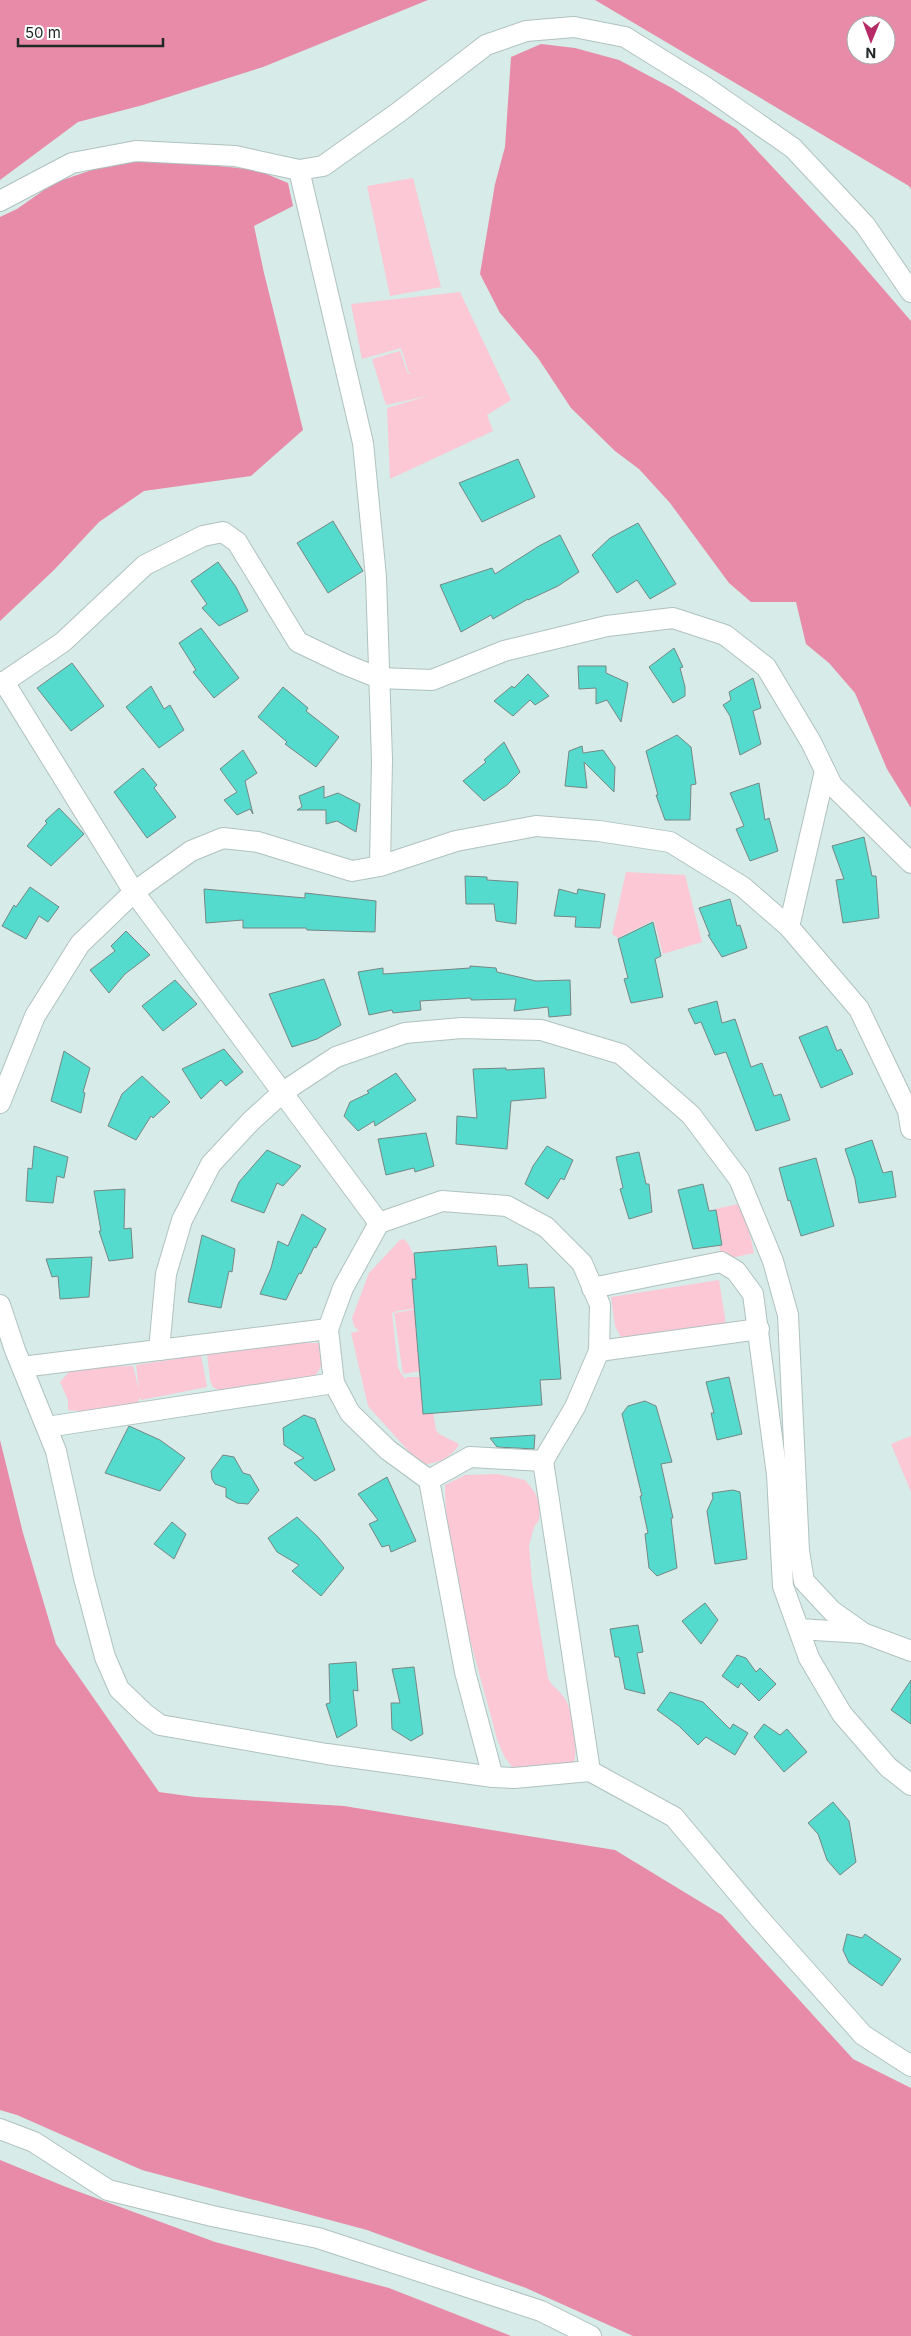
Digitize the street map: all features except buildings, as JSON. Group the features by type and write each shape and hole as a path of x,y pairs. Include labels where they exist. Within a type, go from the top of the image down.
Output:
{"street":[{"path":"0,201 72,163 136,151 235,156 299,170 323,166 399,112 486,45 526,31 574,27 625,37 704,86 793,148 865,225 911,292"},
{"path":"299,170 363,443 376,577 382,760 380,866"},
{"path":"378,1223 134,892 2,682 63,642 145,565 203,536 223,532 237,542 298,642 379,678 432,680 504,651 607,626 673,618 725,635 766,667 811,742 832,785 911,863"},
{"path":"790,926 825,771"},
{"path":"0,1103 35,1016 80,944 134,892 191,851 223,838 258,842 352,871 380,866 456,841 536,826 599,831 670,842 743,887 790,926 858,1009 908,1111 911,1129"},
{"path":"159,1350 166,1274 182,1220 211,1164 251,1121 282,1092 336,1057 405,1033 462,1028 542,1030 621,1054 690,1115 739,1179 773,1262 788,1315 799,1551 804,1581 832,1611 864,1633 911,1651"},
{"path":"493,1777 465,1672 429,1480 388,1450 350,1413 334,1383 328,1329 343,1288 378,1223 442,1201 507,1206 546,1227 582,1263 600,1305 599,1351 575,1407 542,1461 590,1771"},
{"path":"592,1288 721,1262 736,1271 753,1294 777,1475 783,1586 809,1658 842,1714 888,1767 911,1785"},
{"path":"0,1307 56,1451 84,1578 105,1657 119,1689 144,1713 160,1725 327,1754 493,1777 514,1778 590,1771 674,1816 760,1918 863,2035 911,2066"},
{"path":"22,1367 328,1329"},
{"path":"599,1351 758,1329"},
{"path":"47,1427 334,1383"},
{"path":"429,1480 470,1457 542,1461"},
{"path":"799,1629 864,1633"},
{"path":"0,2129 34,2142 108,2190 212,2216 318,2238 541,2311 591,2336"}],"shaded area":[{"path":"0,0 428,0 263,67 143,105 78,122 0,180"},
{"path":"595,0 911,0 911,189 909,186"},
{"path":"541,44 575,48 619,60 672,88 737,129 847,247 911,321 911,808 887,769 855,693 829,663 806,644 796,602 751,602 729,583 670,503 639,469 615,451 571,408 538,358 500,313 480,274 495,184 505,147 511,57"},
{"path":"165,160 257,170 288,183 293,206 254,226 303,430 251,476 144,491 99,522 55,569 0,621 0,217 17,209 54,183 112,163"},
{"path":"413,178 441,287 390,296 367,186"},
{"path":"460,292 511,400 487,415 493,431 390,479 387,408 428,396 386,405 372,359 400,351 408,374 412,373 409,373 401,348 362,359 351,304"},
{"path":"626,872 685,875 702,942 663,954 654,920 618,938 612,934"},
{"path":"743,1203 754,1253 722,1260 719,1246 723,1245 715,1209"},
{"path":"404,1239 413,1253 417,1271 420,1308 392,1313 398,1368 405,1379 407,1377 427,1377 436,1430 439,1434 459,1444 448,1457 421,1465 368,1406 351,1333 359,1331 354,1326 352,1318 369,1273 400,1240"},
{"path":"719,1280 727,1331 623,1341 615,1326 611,1297"},
{"path":"419,1309 427,1370 403,1374 394,1313"},
{"path":"287,1343 320,1343 322,1364 318,1373 303,1382 281,1385 220,1391 213,1387 210,1380 207,1353"},
{"path":"201,1355 207,1387 141,1400 140,1397 136,1407 93,1412 68,1410 68,1400 60,1382 69,1372 100,1367 133,1366 139,1390 136,1365"},
{"path":"911,1436 911,1492 891,1444"},
{"path":"0,1440 23,1533 56,1644 159,1792 195,1797 344,1806 615,1850 722,1915 853,2059 911,2088 911,2336 633,2336 526,2288 367,2230 142,2170 17,2115 0,2110"},
{"path":"498,1474 525,1480 534,1491 540,1504 539,1520 534,1527 529,1545 532,1582 548,1678 567,1702 573,1720 576,1750 573,1766 493,1777 512,1767 504,1756 497,1739 456,1582 447,1517 445,1485 465,1475"},
{"path":"0,2160 66,2187 215,2242 389,2288 511,2336 0,2336"}]}
